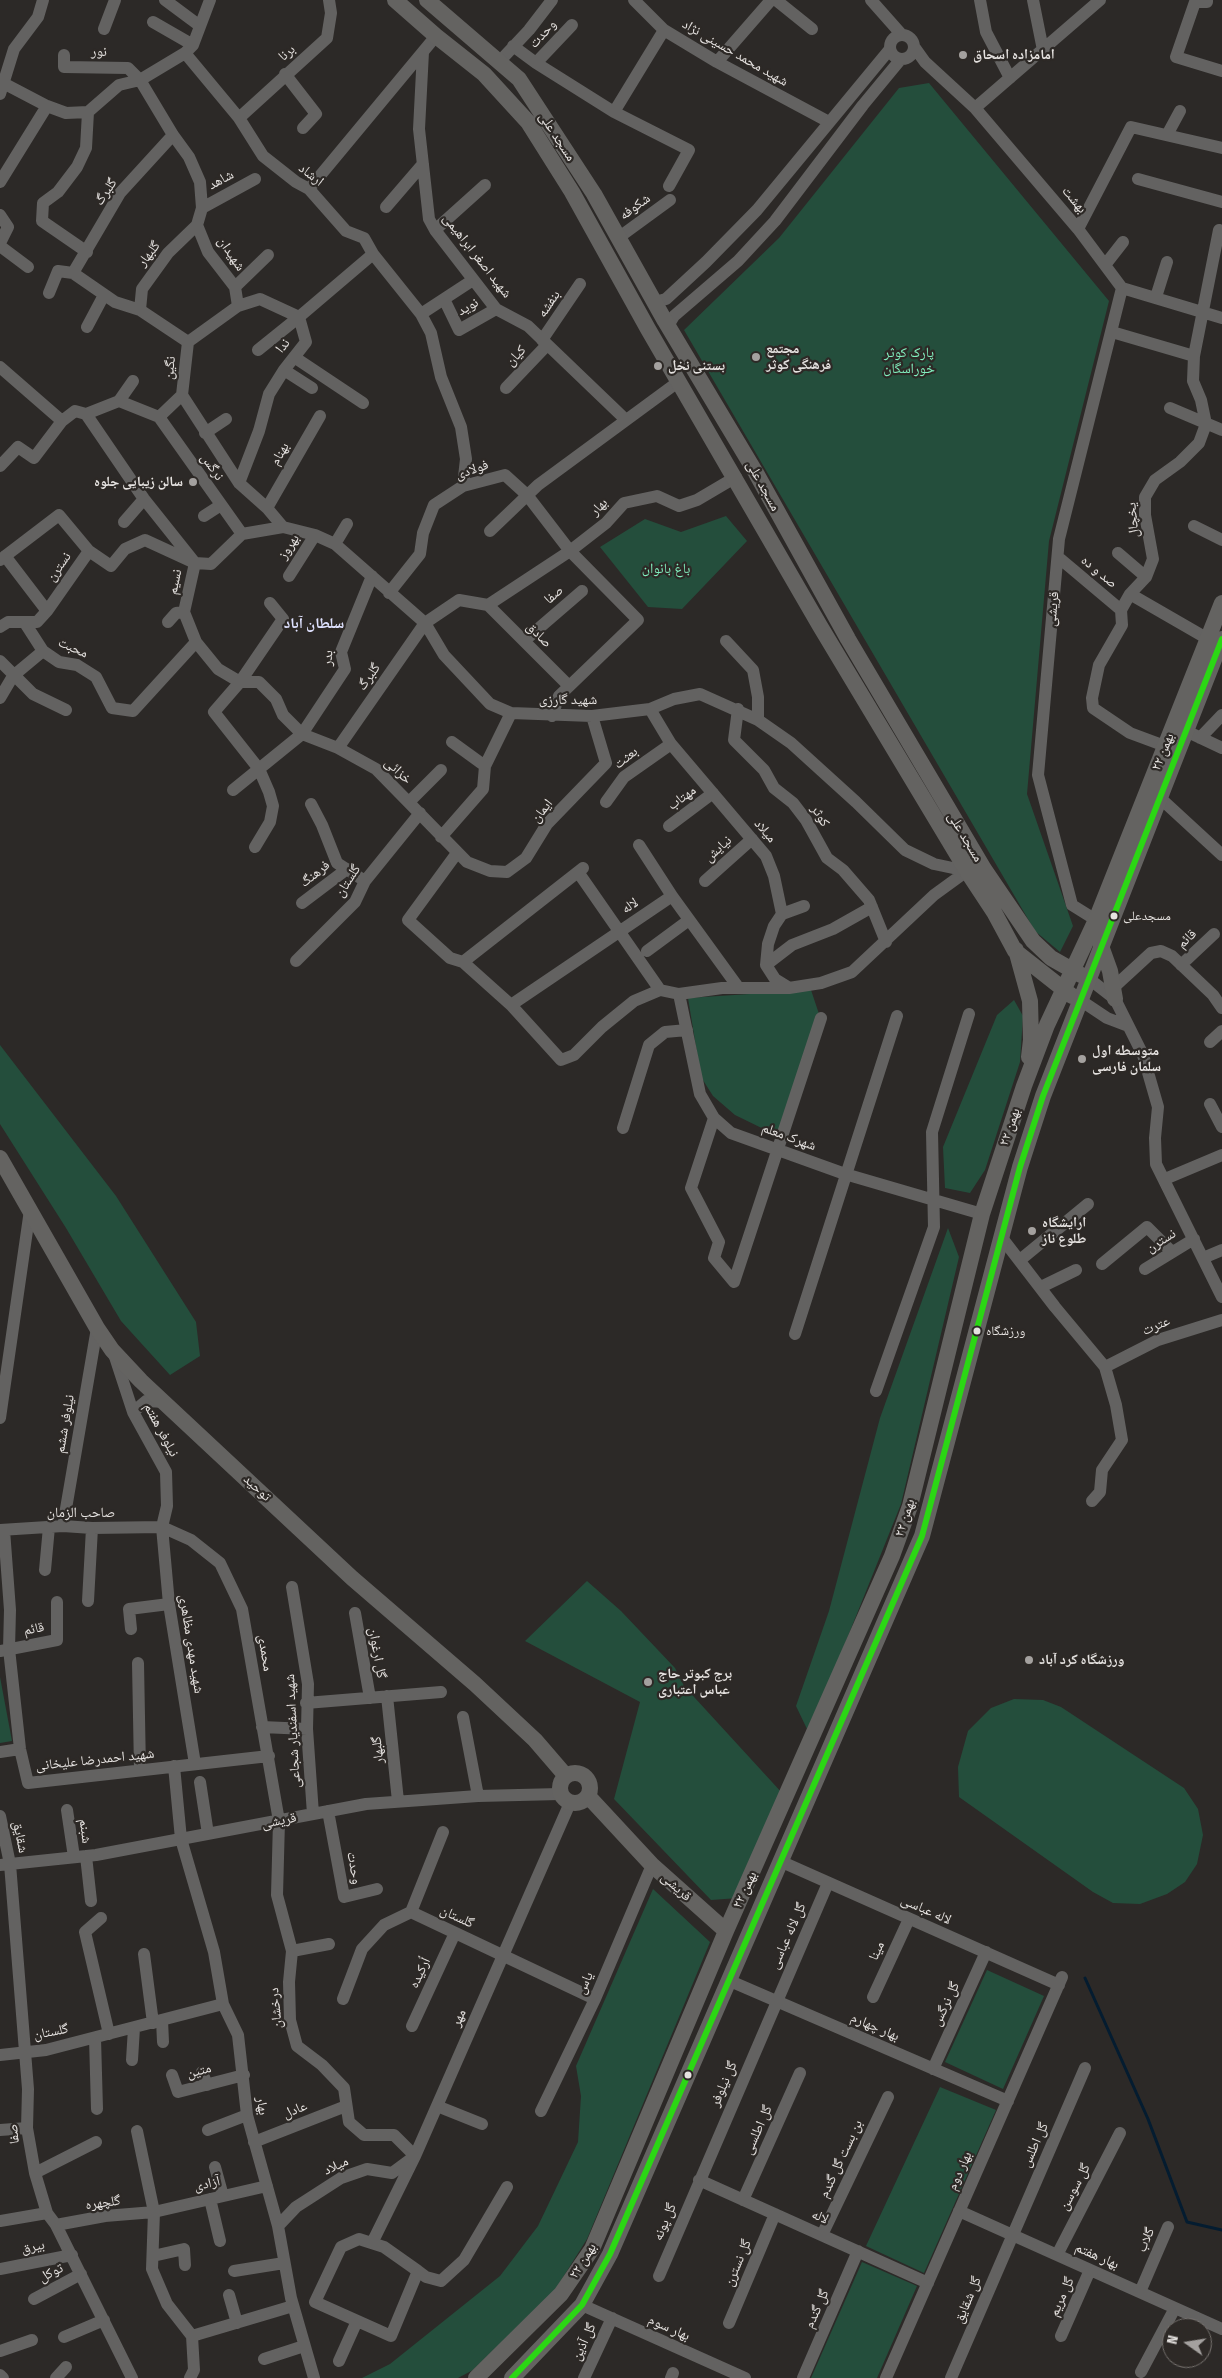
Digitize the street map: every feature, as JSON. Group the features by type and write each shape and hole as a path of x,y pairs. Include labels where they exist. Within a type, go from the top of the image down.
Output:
{"main road":[{"name":"مسجد علی","path":"395,0 484,74 528,122 572,192 678,382 984,869 1030,936 1051,958 1072,972 1088,978"},
{"path":"410,13 422,0"},
{"name":"مسجد علی","path":"427,0 519,78 594,194 654,302 756,473 841,644 967,872 994,912 1015,951 1026,983 1032,1018 1031,1040 1024,1086"},
{"name":"۲۲ بهمن","path":"512,2378 582,2305 610,2254 782,1862 925,1524 1020,1167 1088,978 1159,797 1193,734 1222,603"},
{"name":"۲۲ بهمن","path":"476,2378 562,2294 592,2249 726,1931 892,1556 906,1517 982,1214 1024,1086 1063,990 1093,926 1165,746 1215,639"},
{"path":"1051,958 1072,950 1093,926"},
{"path":"1030,936 1015,951 1040,969 1063,990 1080,1000"},
{"path":"1101,946 1114,993"},
{"name":"توحید","path":"0,1158 97,1328 112,1350 141,1380 352,1578 482,1690 535,1740 566,1776"},
{"path":"906,1517 925,1524"},
{"path":"572,1773 585,1777 590,1789 588,1796 584,1801 565,1799 559,1788 566,1776 572,1773"},
{"name":"قریشی","path":"588,1796 652,1865 726,1931"}],"street":[{"path":"43,0 38,18 14,48 2,89 66,113 88,112 119,85 140,80 189,49 210,0"},
{"path":"104,29 115,0"},
{"path":"165,0 200,26"},
{"name":"برنا","path":"239,118 285,74 327,38 331,13 328,0"},
{"path":"499,62 552,0"},
{"name":"شهید محمد حسینی نژاد","path":"634,0 664,30 717,62 829,122"},
{"path":"644,10 653,0"},
{"path":"717,62 772,0"},
{"path":"776,0 812,29"},
{"path":"871,0 885,19 895,41 894,56 908,55"},
{"path":"980,0 986,32 1010,78"},
{"path":"1033,0 1042,50"},
{"path":"975,108 1100,0"},
{"path":"1207,0 1207,2 1194,2 1176,57 1222,70"},
{"path":"153,22 189,49"},
{"name":"وحدت","path":"536,63 572,25"},
{"path":"614,112 664,30"},
{"path":"309,189 436,36"},
{"path":"654,302 666,299 706,262 757,210 895,41 910,37 908,55 863,105 775,221 738,261 674,316 668,326"},
{"path":"514,46 536,63 614,112 689,150 670,186"},
{"name":"ارشاد","path":"189,49 239,118 263,156 296,182 309,189 346,231 364,238 373,254 422,314 431,333 441,377 461,427 466,459 464,486"},
{"name":"شهید اصغر ابراهیمی","path":"423,52 420,129 429,219 435,230 496,308 528,326 626,420"},
{"name":"نور","path":"64,55 64,67 128,68 140,80"},
{"name":"بهشت","path":"908,55 925,62 975,108 1078,229 1122,288"},
{"path":"285,74 316,114 302,128"},
{"path":"140,80 173,135 190,156 200,182 202,208 198,225"},
{"path":"0,182 47,106"},
{"path":"1167,135 1180,111"},
{"path":"87,252 42,221 43,203 58,192 68,180 86,148 88,112"},
{"path":"1078,229 1130,127 1222,148"},
{"name":"گلبرگ","path":"73,272 87,252 120,194 173,135"},
{"path":"386,207 423,164"},
{"path":"1138,179 1222,202"},
{"name":"شاهد","path":"202,208 254,180"},
{"path":"435,230 485,184"},
{"name":"شکوفه","path":"618,238 670,200"},
{"path":"757,210 775,221"},
{"path":"0,214 8,226 0,244 28,268"},
{"name":"شهیدان","path":"198,225 208,252 235,287 238,306"},
{"name":"گلبهار","path":"140,310 142,288 168,253 198,225"},
{"path":"1206,424 1201,400 1193,381 1194,356 1219,230"},
{"path":"1105,265 1123,242"},
{"path":"258,350 300,317 373,254"},
{"path":"235,287 268,255"},
{"path":"1156,297 1167,262"},
{"path":"49,293 58,271 73,272"},
{"name":"نگین","path":"73,272 115,302 140,310 188,342 182,395 239,483 267,508 283,527"},
{"path":"422,314 473,280"},
{"name":"بنفشه","path":"545,342 580,284"},
{"path":"1122,288 1222,318"},
{"name":"قریشی","path":"1093,926 1072,904 1038,776 1059,539 1122,288"},
{"path":"87,327 104,295"},
{"path":"188,342 238,306 260,299 300,317"},
{"name":"نوید","path":"444,299 459,330 496,308"},
{"name":"ندا","path":"239,483 259,432 270,394 284,370 306,342 300,317"},
{"path":"1112,332 1194,356"},
{"name":"کیان","path":"506,388 545,342"},
{"path":"294,357 363,404"},
{"path":"0,367 62,421"},
{"path":"284,370 312,388"},
{"path":"0,466 18,447 34,458 62,421 80,413 119,401 133,381"},
{"path":"490,531 527,495 678,382"},
{"path":"119,401 159,417 182,395"},
{"path":"1170,408 1222,430"},
{"name":"نسیم","path":"80,413 144,499 195,563 184,612 196,642 218,669 240,682 259,682 276,699 283,715 302,734"},
{"name":"بهنام","path":"267,508 320,416"},
{"name":"نرگس","path":"159,417 242,534"},
{"path":"205,433 226,419"},
{"name":"یخچال","path":"1165,746 1130,733 1093,708 1092,698 1099,665 1122,624 1121,610 1130,594 1146,577 1153,559 1145,515 1145,497 1155,480 1180,462 1200,443 1206,424"},
{"name":"فولادی","path":"389,593 420,554 422,533 434,505 464,486 506,475 527,495 570,551 638,620 569,686"},
{"name":"بهار","path":"570,551 606,523 624,503 657,496 679,506 697,500 736,477"},
{"path":"124,522 144,499"},
{"path":"204,516 221,505"},
{"path":"47,611 2,558 59,515 89,551"},
{"path":"335,544 347,524"},
{"path":"1194,526 1222,540"},
{"name":"شهید گارزی","path":"242,534 283,527 315,534 335,544 425,623 444,655 490,704 511,713 592,716 650,709 674,698 700,694 738,710 758,720 791,743 905,850 934,864 967,872"},
{"path":"195,563 211,564 242,534"},
{"name":"بهروز","path":"289,576 315,534"},
{"name":"نسترن","path":"0,627 8,622 36,622 47,611 89,551 112,566 126,549 145,540 195,563"},
{"path":"425,623 460,600 488,605 570,551"},
{"path":"1118,553 1146,577"},
{"name":"صد و ده","path":"1058,557 1121,610"},
{"name":"بدر","path":"233,790 302,734 344,669 341,652 372,576"},
{"name":"صفا","path":"524,641 582,591"},
{"path":"1130,594 1215,639"},
{"path":"255,847 270,822 273,806 259,769 214,712 240,682 283,619 270,603"},
{"name":"صادق","path":"488,605 569,686"},
{"path":"168,622 176,613 184,612"},
{"name":"محبت","path":"26,623 44,651 58,662 77,665 96,677 112,708 133,711 196,642"},
{"name":"گلبرگ","path":"338,748 425,623"},
{"path":"726,641 753,670 758,720"},
{"path":"0,698 13,676 44,651"},
{"path":"0,661 33,694 66,710"},
{"path":"552,716 559,696 569,686"},
{"name":"میلاد","path":"650,709 671,744 752,839 769,863 780,899 782,914"},
{"name":"کوثر","path":"738,710 734,740 764,770 774,788 793,803 806,820 827,858 843,870 869,900 886,942"},
{"path":"441,837 483,789 485,766 511,713"},
{"name":"ایمان","path":"457,853 467,862 490,871 506,872 526,858 548,824 606,764 592,716"},
{"path":"1193,734 1222,716"},
{"name":"خزائی","path":"302,734 338,748 376,769 457,853"},
{"path":"1193,734 1222,748"},
{"path":"452,742 485,766"},
{"name":"بعثت","path":"606,802 624,776 671,744"},
{"path":"409,802 441,770"},
{"name":"مهتاب","path":"669,826 713,794"},
{"path":"1159,797 1222,855"},
{"path":"311,804 322,825 337,863 365,880"},
{"name":"گلستان","path":"296,961 355,902 365,880 420,813"},
{"name":"نیایش","path":"705,881 752,839"},
{"path":"639,845 672,896 738,987"},
{"path":"457,853 408,920 450,958 463,962 511,1006 561,1060 574,1055 602,1027 634,1002 660,990 680,994 738,987 789,988 820,983 852,972 934,895 967,872"},
{"name":"فرهنگ","path":"302,903 346,869"},
{"path":"463,962 580,870 660,990"},
{"name":"لاله","path":"511,1006 619,930 672,896"},
{"path":"789,988 775,979 766,965 768,944 774,926 782,914 804,906"},
{"path":"766,965 792,945 833,929 872,907"},
{"path":"647,951 689,920"},
{"name":"قائم","path":"1181,965 1214,934"},
{"path":"1114,993 1152,953 1161,951 1172,956 1212,995 1222,1008"},
{"path":"1088,978 1114,993 1143,1055 1158,1106 1155,1138 1156,1164 1222,1297"},
{"name":"شهرک معلم","path":"680,994 700,1094 714,1118 731,1133 845,1174 982,1214"},
{"path":"1080,1000 1108,1018 1128,1026"},
{"path":"876,1391 934,1227 932,1132 969,1014"},
{"path":"794,1334 897,1016"},
{"path":"714,1118 691,1188 719,1242 714,1258 734,1282 820,1018"},
{"path":"623,1128 650,1046 665,1032 687,1030"},
{"path":"1210,1042 1222,1031"},
{"path":"1210,1104 1222,1127"},
{"path":"1164,1179 1222,1155"},
{"path":"1020,1260 1088,1204"},
{"path":"0,1418 30,1210"},
{"path":"1102,1264 1148,1227 1172,1252"},
{"path":"1002,1238 1041,1286 1055,1307 1105,1367 1116,1405 1122,1440 1102,1470 1100,1492 1092,1501"},
{"name":"نسترن","path":"1145,1269 1194,1239"},
{"path":"1203,1258 1222,1250"},
{"path":"1041,1286 1076,1270"},
{"name":"عترت","path":"1105,1367 1158,1340 1222,1320"},
{"name":"نیلوفر ششم","path":"63,1526 97,1328"},
{"name":"نیلوفر هفتم","path":"112,1350 134,1412 166,1472 167,1506 162,1527"},
{"path":"134,1412 146,1401 165,1402"},
{"name":"صاحب الزمان","path":"2,1530 63,1526 92,1528 162,1527"},
{"path":"45,1570 49,1527"},
{"name":"شهید مهدی مظاهری","path":"162,1527 170,1604 195,1764"},
{"name":"محمدی","path":"162,1527 191,1540 220,1563 242,1609 279,1821"},
{"path":"88,1601 92,1528"},
{"name":"شهید احمدرضا علیخانی","path":"2,1530 10,1610 4,1650 20,1749 28,1783 269,1756"},
{"name":"شهید اسفندیار شجاعی","path":"292,1587 308,1684 306,1729 313,1814"},
{"name":"قائم","path":"4,1650 57,1640 57,1602"},
{"path":"131,1629 130,1609 170,1604"},
{"name":"گل ارغوان","path":"355,1614 370,1698"},
{"path":"138,1663 140,1770"},
{"path":"306,1703 441,1692"},
{"name":"گلبهار","path":"387,1696 398,1802"},
{"path":"463,1717 478,1796"},
{"path":"262,1727 306,1729"},
{"path":"0,1752 20,1749"},
{"name":"بهار","path":"174,1766 181,1839 214,1952 223,2004 238,2035 244,2075 247,2116 278,2226 293,2306 314,2378"},
{"path":"200,1782 208,1834"},
{"name":"قریشی","path":"5,1864 80,1857 366,1804 478,1796 565,1799"},
{"name":"مهر","path":"372,2243 415,2156 503,1956 565,1799"},
{"name":"شبنم","path":"68,1810 91,1901"},
{"name":"وحدت","path":"328,1811 344,1896 377,1888"},
{"name":"شقایق","path":"0,1816 5,1864"},
{"name":"درخشان","path":"279,1821 277,1895 292,1951 289,1982 290,2020 297,2046 322,2065 344,2088 349,2122 364,2135 394,2135 415,2156"},
{"path":"344,1999 362,1948 384,1925 411,1912 443,1832"},
{"name":"لاله عباسی","path":"782,1862 986,1952 1061,1981"},
{"name":"صفا","path":"5,1864 25,2052 28,2089 27,2128 35,2173 47,2213 56,2225 72,2255 132,2378"},
{"name":"یاس","path":"542,2111 595,1999 652,1865"},
{"name":"گل لاله عباسی","path":"776,2001 828,1883"},
{"name":"گلستان","path":"411,1912 595,1999"},
{"path":"101,1918 85,1932 109,2034"},
{"name":"مینا","path":"873,1997 909,1919"},
{"name":"اُرکیده","path":"412,2026 455,1933"},
{"path":"292,1951 329,1944"},
{"name":"گل نرگس","path":"933,2069 986,1952"},
{"path":"144,1954 163,2042"},
{"name":"بهار چهارم","path":"730,1981 1008,2101"},
{"name":"بهار دوم","path":"886,2378 1061,1981"},
{"name":"گل نیلوفر","path":"699,2180 776,2001"},
{"name":"گلستان","path":"0,2055 46,2050 223,2004"},
{"path":"132,2060 134,2028"},
{"path":"95,2038 97,2109"},
{"name":"گل اطلس","path":"1012,2235 1085,2068"},
{"path":"202,2072 207,2085"},
{"name":"گل اطلسی","path":"743,2200 800,2073"},
{"name":"متین","path":"172,2075 178,2092 244,2075"},
{"name":"بن بست گل گندم","path":"822,2235 888,2097"},
{"name":"عادل","path":"254,2142 346,2106"},
{"path":"437,2106 482,2124"},
{"path":"208,2130 247,2116"},
{"path":"0,2130 27,2128"},
{"path":"137,2131 154,2212 152,2269 167,2304 192,2336 194,2370 190,2378"},
{"name":"گل سوسن","path":"1057,2255 1120,2133"},
{"path":"35,2173 96,2142"},
{"name":"میلاد","path":"278,2226 296,2207 341,2178 367,2169 392,2173 415,2156"},
{"path":"215,2167 220,2241"},
{"name":"لاله","path":"699,2180 928,2283"},
{"name":"گل پونه","path":"658,2276 699,2180"},
{"name":"آزادی","path":"154,2212 266,2186"},
{"path":"418,2271 391,2336 316,2302 341,2247 359,2239 384,2247 418,2271 426,2277 441,2281 464,2260 507,2187"},
{"name":"بهار هفتم","path":"960,2211 1175,2308 1221,2326"},
{"name":"گلچهره","path":"56,2225 105,2216 154,2212"},
{"path":"0,2221 47,2213"},
{"name":"گل نسترن","path":"729,2323 775,2214"},
{"name":"گلاب","path":"1140,2292 1168,2227"},
{"name":"گل شقایق","path":"951,2378 1012,2235"},
{"path":"153,2256 184,2249 185,2265"},
{"name":"گل گندم","path":"803,2378 858,2251"},
{"name":"بیرق","path":"0,2269 72,2255"},
{"path":"234,2271 284,2263"},
{"name":"گل مریم","path":"1061,2336 1090,2270"},
{"name":"توکل","path":"34,2299 81,2274"},
{"path":"229,2296 236,2323"},
{"name":"بهار سوم","path":"582,2305 745,2378"},
{"path":"192,2336 293,2306"},
{"path":"1141,2372 1175,2308"},
{"name":"گل آذین","path":"584,2378 612,2318"},
{"path":"64,2337 104,2320"},
{"path":"339,2361 357,2320"},
{"path":"0,2350 32,2340"},
{"path":"264,2359 304,2346"},
{"path":"56,2378 66,2367"},
{"path":"0,2375 3,2378"}],"green space":[{"name":"پارک کوثر خوراسگان","path":"929,83 1109,301 1049,541 1027,794 1073,926 1060,952 1035,931 684,330 779,238 899,88"},
{"name":"باغ بانوان","path":"726,516 747,541 682,609 648,607 600,547 645,519 681,532"},
{"path":"811,990 819,1014 778,1136 735,1115 713,1096 701,1077 688,998"},
{"path":"1014,1000 1023,1016 1020,1062 985,1170 970,1193 945,1188 943,1147 997,1015"},
{"path":"0,1045 116,1196 196,1322 200,1356 170,1375 121,1321 66,1228 0,1124"},
{"path":"948,1228 959,1257 901,1504 834,1671 807,1729 796,1706 829,1611 880,1418"},
{"path":"587,1581 621,1611 675,1668 684,1686 783,1794 738,1898 711,1900 614,1799 640,1702 525,1641"},
{"path":"0,1677 12,1741 0,1743"},
{"path":"1014,1699 1043,1700 1061,1707 1184,1788 1198,1809 1203,1835 1197,1864 1185,1882 1167,1894 1140,1904 1113,1903 1093,1892 959,1797 958,1767 968,1731 991,1708"},
{"path":"653,1889 710,1942 587,2239 555,2290 473,2370 458,2378 362,2378 390,2364 500,2276 538,2226 578,2142 581,2096 576,2066"},
{"path":"987,1970 1044,1996 1003,2089 945,2062"},
{"path":"940,2087 996,2110 924,2273 866,2246"},
{"path":"862,2262 917,2286 877,2378 811,2378"}],"waterway":[{"path":"1085,1978 1148,2119 1187,2222 1222,2230"}],"transit line":[{"path":"512,2378 582,2305 610,2254 922,1536 1020,1167 1043,1096 1222,639"}],"place":[{"name":"امامزاده اسحاق","path":"963,55"},
{"name":"مجتمع فرهنگی کوثر","path":"756,357"},
{"name":"بستنی نخل","path":"658,366"},
{"name":"سالن زیبایی جلوه","path":"193,482"},
{"name":"مسجدعلی","path":"1114,916"},
{"name":"متوسطه اول سلمان فارسی","path":"1082,1059"},
{"name":"ارایشگاه طلوع ناز","path":"1032,1231"},
{"name":"ورزشگاه","path":"977,1331"},
{"name":"ورزشگاه کرد آباد","path":"1029,1660"},
{"name":"برج کبوتر حاج عباس اعتباری","path":"648,1682"}],"district":[{"name":"سلطان آباد","path":"314,624"}]}
